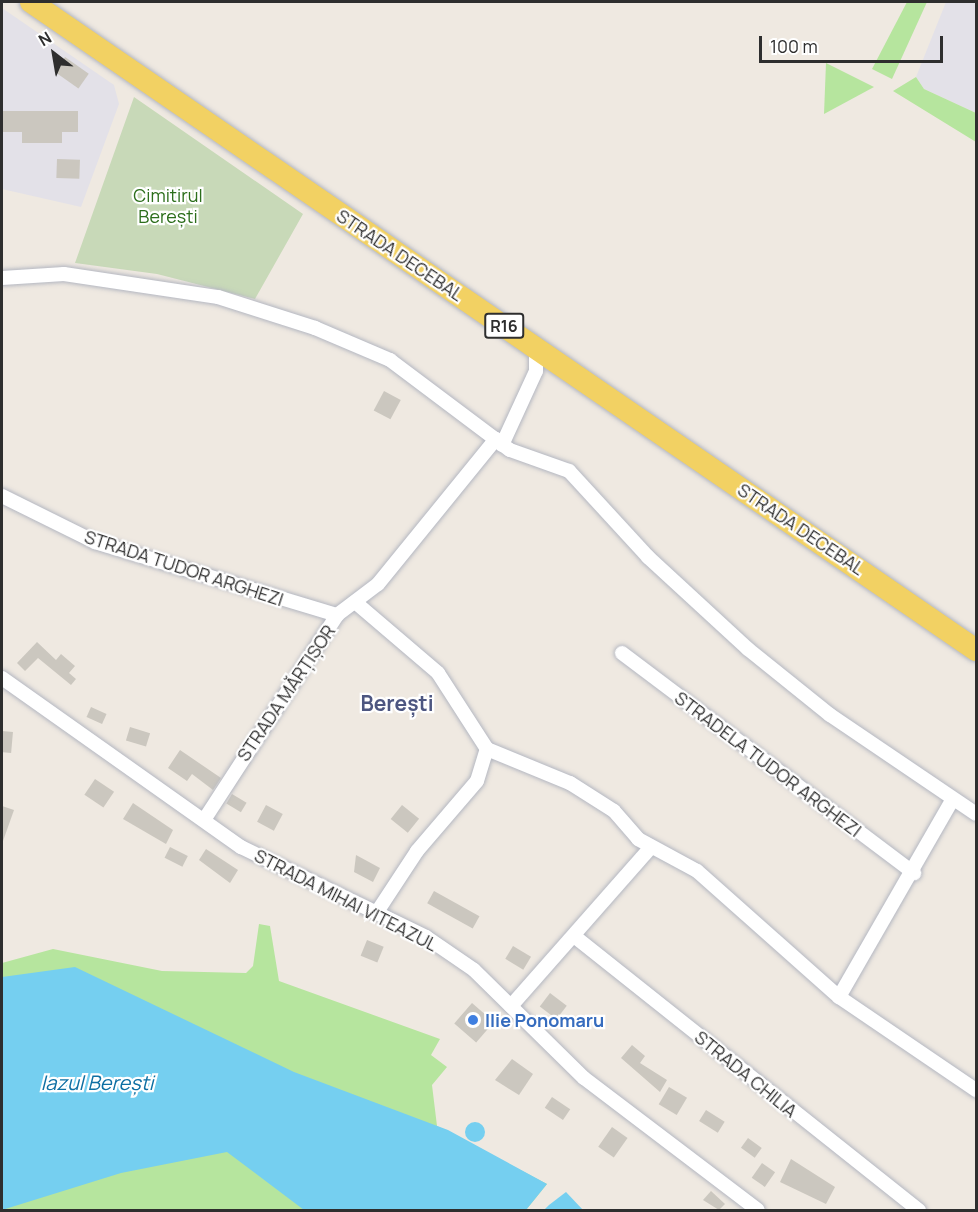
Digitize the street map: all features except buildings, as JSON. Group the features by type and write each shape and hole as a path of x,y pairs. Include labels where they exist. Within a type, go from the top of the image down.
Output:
{"main road":[{"name":"STRADA DECEBAL","path":"31,2 976,650"}],"street":[{"path":"2,278 64,274 128,281 273,313 390,360 499,442 569,471 648,557 748,649 830,715 976,814"},
{"name":"STRADA MĂRȚIȘOR","path":"204,820 338,615 378,584 499,442 536,371 536,348"},
{"name":"STRADA TUDOR ARGHEZI","path":"2,496 95,542 338,615"},
{"path":"355,602 438,673 487,748 570,783 614,811 651,847 697,871 839,997 976,1090"},
{"name":"STRADELA TUDOR ARGHEZI","path":"622,653 914,873"},
{"name":"STRADA MIHAI VITEAZUL","path":"2,678 241,848 377,912 474,970 584,1078 758,1210"},
{"path":"377,912 417,851 477,781 487,748"},
{"path":"839,997 914,873 953,799"},
{"path":"511,1006 651,847"},
{"name":"STRADA CHILIA","path":"574,936 919,1210"}],"shaded area":[{"path":"946,2 976,2 976,113 924,89 916,77"},
{"path":"2,8 114,85 119,104 81,207 2,189"}],"green space":[{"path":"907,2 927,2 892,79 872,69"},
{"path":"826,63 874,87 824,114"},
{"path":"916,77 924,89 976,113 976,142 893,91"},
{"name":"Cimitirul Berești","path":"134,97 303,214 255,299 157,274 75,263"},
{"name":"Iazul Berești","path":"259,924 270,926 279,981 440,1039 431,1055 447,1067 432,1085 437,1126 547,1184 526,1210 2,1210 2,963 53,949 162,971 246,973 253,966"}],"water":[{"name":"Iazul Berești","path":"75,967 294,1072 448,1130 547,1184 526,1210 304,1210 227,1152 121,1173 2,1210 2,977"},
{"path":"475,1122 482,1125 485,1132 482,1139 475,1142 468,1139 465,1132 468,1125"},
{"path":"566,1192 583,1210 544,1210 549,1205"}],"place":[{"name":"Ilie Ponomaru","path":"473,1020"}],"district":[{"name":"Berești","path":"397,703"}]}
